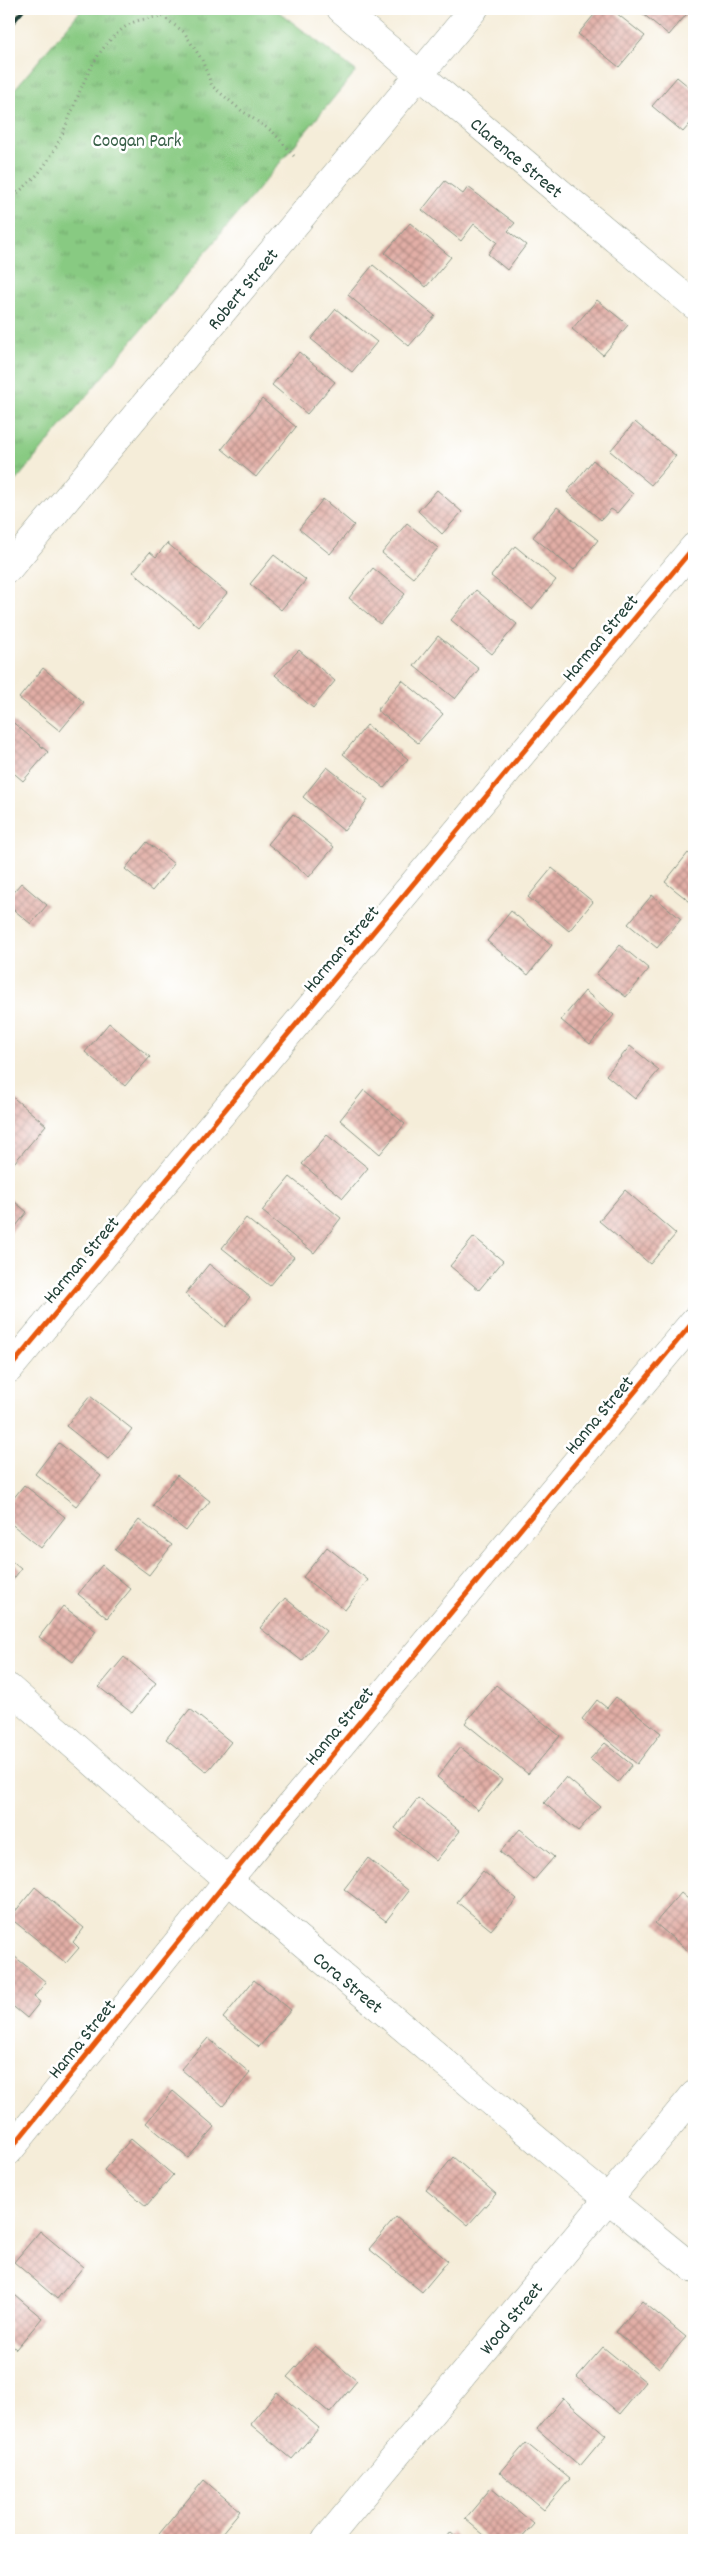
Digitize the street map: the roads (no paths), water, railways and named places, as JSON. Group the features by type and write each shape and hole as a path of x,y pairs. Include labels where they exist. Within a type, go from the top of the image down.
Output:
{"street":[{"name":"Clarence Street","path":"341,9 694,305"},
{"name":"Robert Street","path":"9,568 474,9"},
{"name":"Harman Street","path":"9,1368 694,547"},
{"name":"Hanna Street","path":"9,2151 228,1880 694,1322"},
{"name":"Cora Street","path":"9,1688 228,1880 694,2269"},
{"name":"Wood Street","path":"326,2540 694,2095"}],"railway":[{"path":"9,27 24,9"}],"park label":[{"name":"Coogan Park","path":"137,139"}]}
